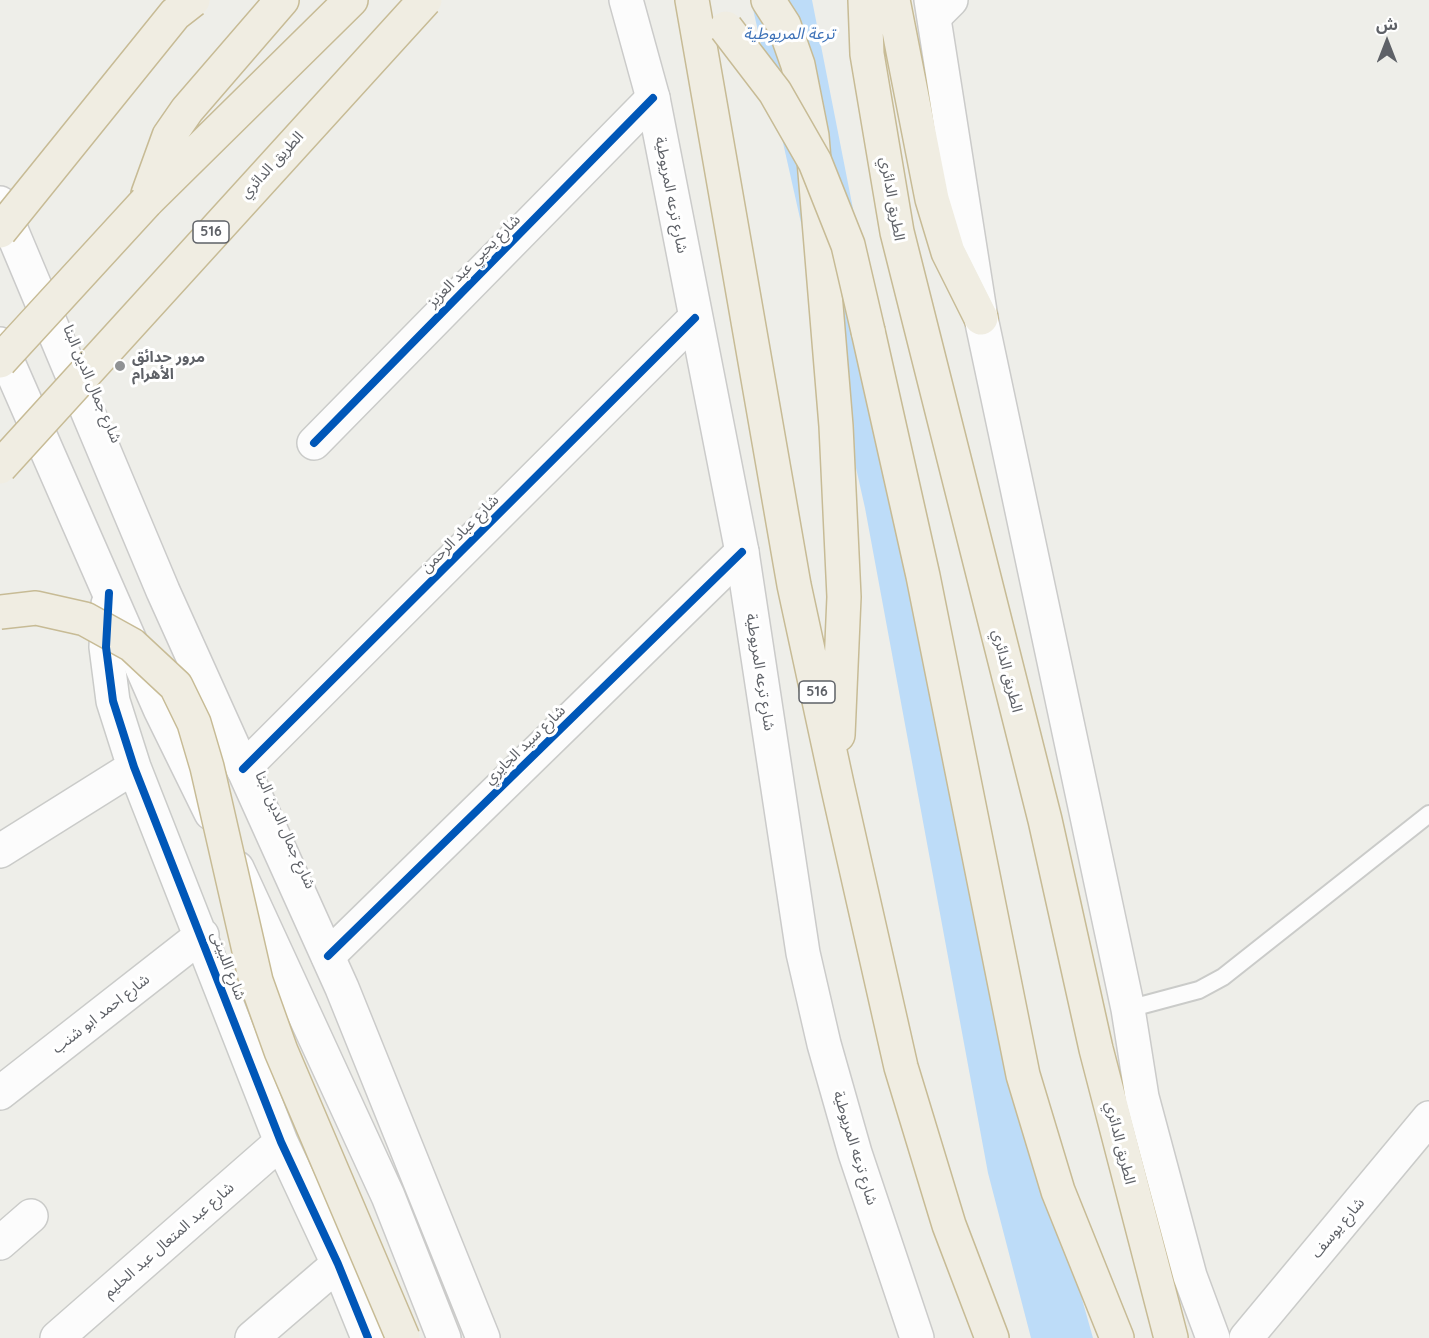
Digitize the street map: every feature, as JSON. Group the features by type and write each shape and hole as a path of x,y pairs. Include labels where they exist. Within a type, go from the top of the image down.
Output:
{"highway":[{"path":"0,231 175,14 193,0"},
{"path":"146,202 169,136 187,110 282,0"},
{"path":"0,361 146,202 351,0"},
{"name":"الطريق الدائري","path":"0,466 425,0"},
{"path":"396,32 441,0"},
{"name":"516","path":"692,0 794,585 837,784 901,1067 949,1225 992,1338"},
{"path":"704,0 763,76 796,126 833,202 848,245 923,576 1023,1075 1058,1191 1117,1338"},
{"path":"768,0 784,25 798,65 813,147 836,426 844,597 837,784"},
{"name":"الطريق الدائري","path":"865,0 867,54 897,232 1045,820 1096,1049 1171,1338"},
{"path":"892,0 932,199 948,252 981,318"},
{"path":"0,612 36,608 86,619 132,645 176,686 194,723 207,767 244,934 260,991 281,1051 403,1338"}],"main road":[{"name":"شارع ترعه المريوطية","path":"626,0 653,98 742,552 803,953 824,1044 855,1153 917,1338"},
{"path":"938,4 981,318 1128,1009 1145,1108 1190,1276 1213,1338"},
{"name":"شارع يحيي عبد العزيز","path":"314,443 653,98"},
{"name":"شارع جمال الدين البنا","path":"0,203 163,591 328,956 483,1338"},
{"name":"شارع عباد الرحمن","path":"243,769 695,318"},
{"path":"0,344 160,709 340,1089 388,1196 444,1338"},
{"name":"شارع سيد الجايري","path":"328,956 742,552"},
{"name":"شارع اللبينى","path":"109,593 106,647 113,701 134,767 202,935 281,1142 338,1264 368,1338"},
{"path":"0,851 134,767"},
{"name":"شارع احمد ابو شنب","path":"0,1093 202,935"},
{"name":"شارع يوسف","path":"1246,1338 1429,1118"},
{"name":"شارع عبد المتعال عبد الحليم","path":"57,1338 281,1142"},
{"path":"0,1242 31,1216"},
{"path":"252,1338 338,1264"}],"lane":[{"path":"1128,1009 1199,990 1223,977 1429,814"}],"water":[{"name":"ترعة المريوطية","path":"751,0 812,0 1033,1125 1093,1338 1031,1338 988,1173 865,508"}],"cycle path":[{"path":"314,443 653,98"},
{"path":"243,769 695,318"},
{"path":"328,956 742,552"},
{"path":"109,593 106,647 113,701 134,767 281,1142 338,1264 368,1338"}],"place":[{"name":"مرور حدائق الأهرام","path":"120,366"}]}
